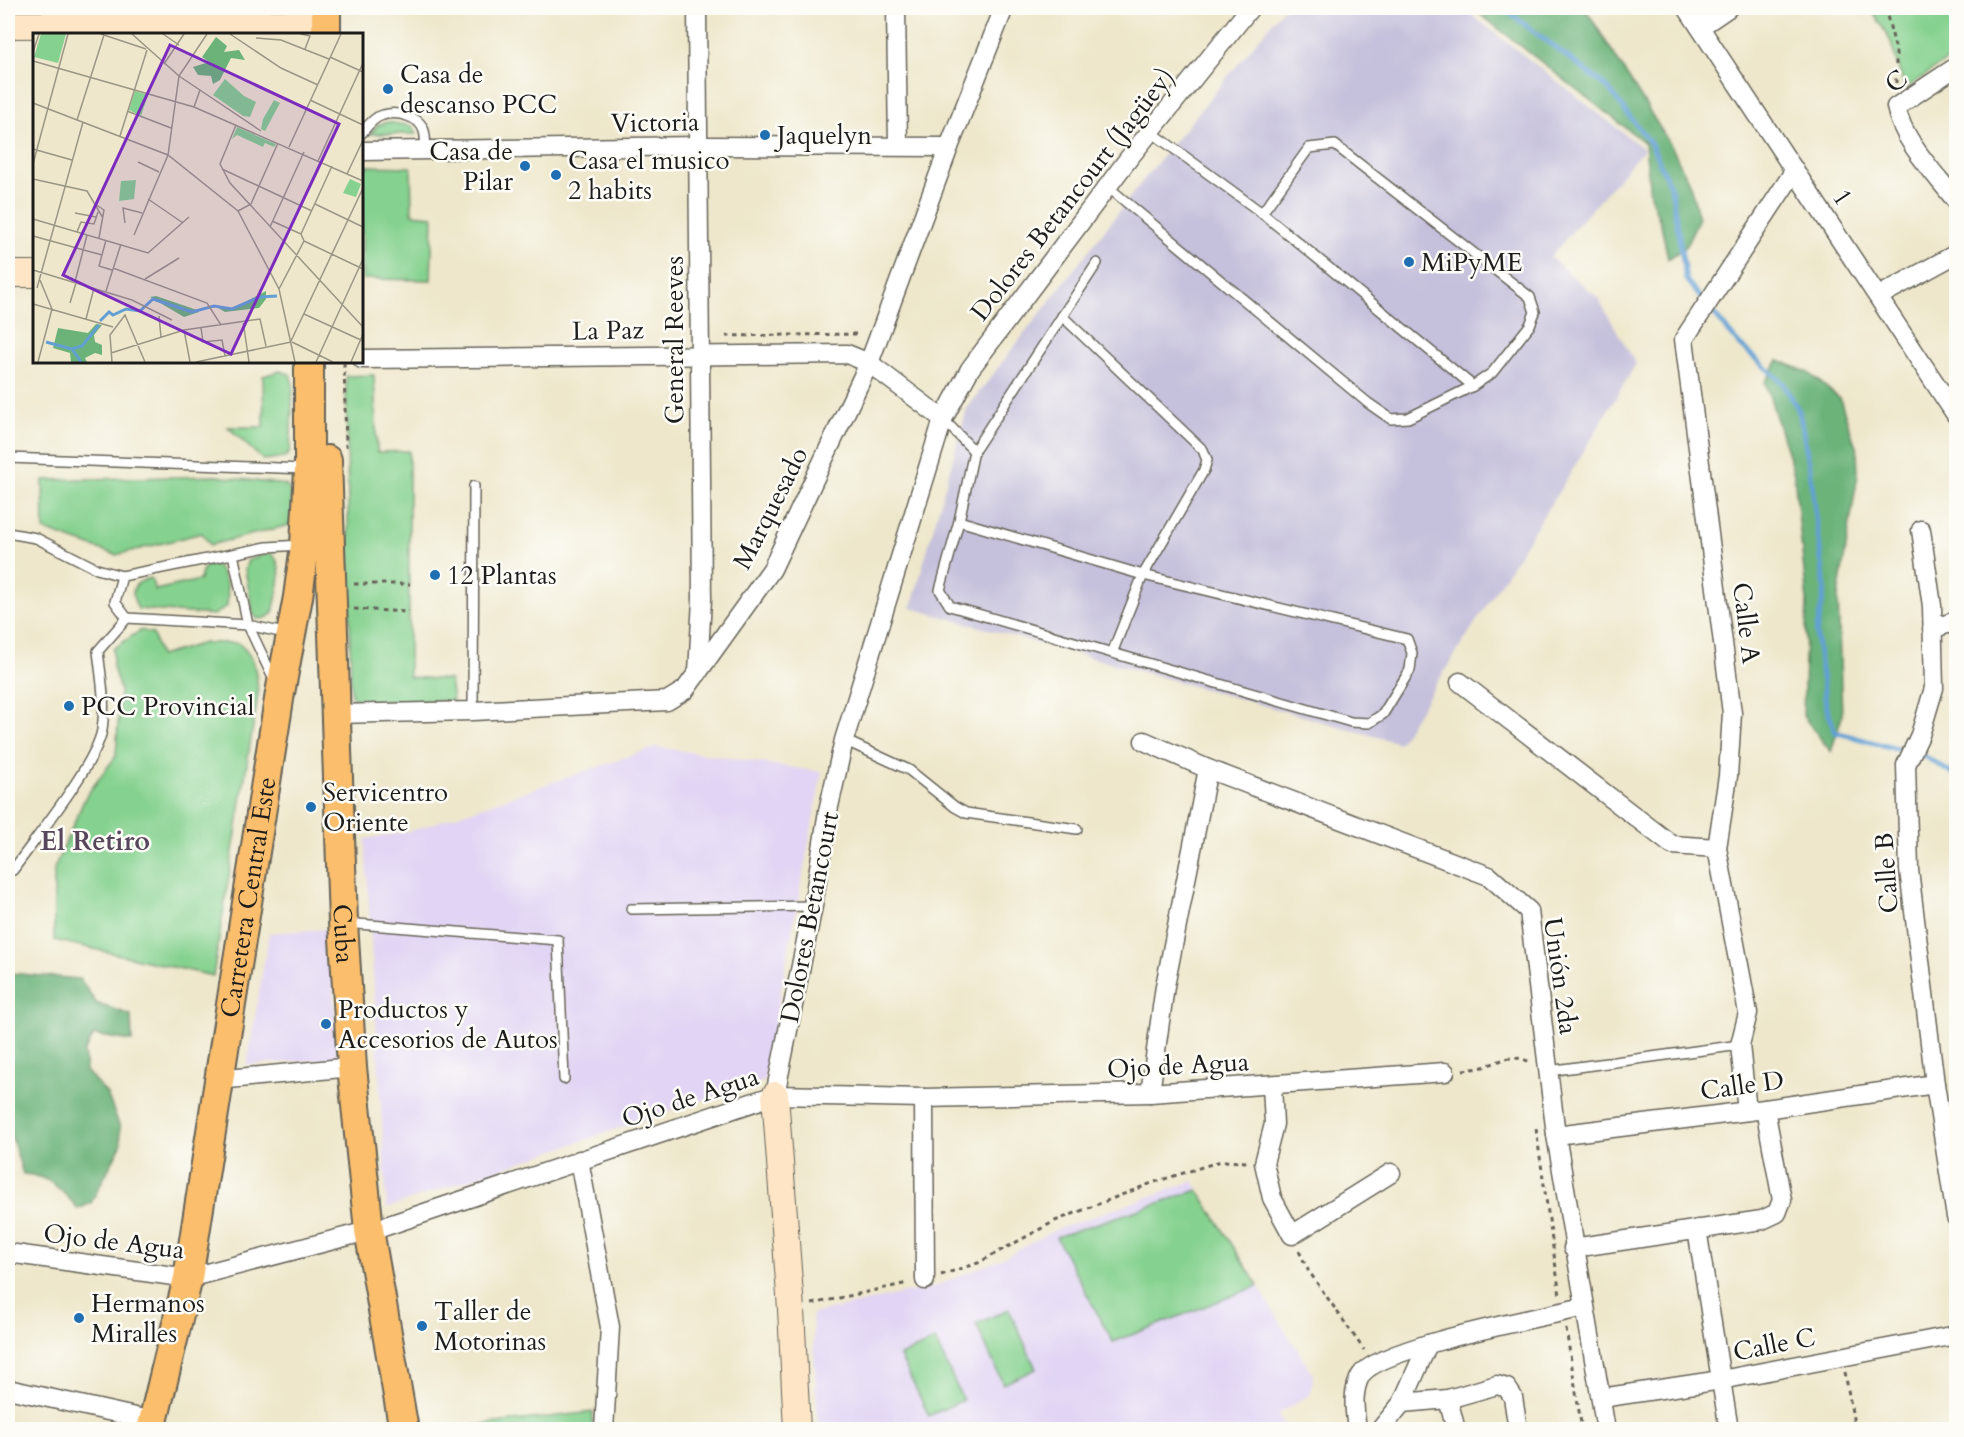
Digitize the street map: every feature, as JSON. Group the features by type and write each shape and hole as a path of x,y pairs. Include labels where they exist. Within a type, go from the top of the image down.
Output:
{"main road":[{"name":"Carretera Central Este","path":"309,363 318,470"},
{"name":"Carretera Central Este","path":"152,1425 188,1278 291,634 298,597 317,544 318,470 328,363"},
{"name":"Cuba","path":"317,544 343,597 333,633 343,922 352,1067 369,1230 404,1430"},
{"path":"298,597 343,597"},
{"path":"291,634 333,633"}],"street":[{"name":"General Reeves","path":"697,8 702,599 698,673"},
{"path":"896,8 898,146"},
{"name":"Marquesado","path":"335,714 473,711 667,701 685,690 772,569 869,363 949,147 1004,8"},
{"name":"Dolores Betancourt (Jagüey)","path":"944,419 970,369 1150,131 1250,8"},
{"name":"1","path":"1687,8 1955,410"},
{"path":"1700,27 1728,8"},
{"path":"8,25 316,22"},
{"name":"C","path":"1956,67 1896,107 1906,135 1956,201"},
{"name":"Victoria","path":"363,151 698,146 949,147"},
{"name":"Calle A","path":"1697,1229 1762,1220 1777,1213 1782,1200 1740,1045 1748,1013 1717,848 1728,776 1732,712 1684,339 1716,295 1795,170"},
{"path":"1879,296 1956,254"},
{"path":"8,274 33,274"},
{"name":"La Paz","path":"363,359 847,354 869,363 944,419"},
{"name":"Dolores Betancourt","path":"797,1430 791,1309 775,1095 813,906 828,811 844,740 944,419"},
{"name":"Calle B","path":"1921,530 1932,606 1934,688 1920,735 1906,765 1909,870 1935,1083 1953,1178 1956,1217"},
{"path":"1932,629 1956,621"},
{"path":"1460,682 1672,845 1717,848"},
{"name":"Unión 2da","path":"1144,741 1208,769 1489,876 1529,911 1556,1135 1605,1430"},
{"path":"1150,1093 1165,986 1208,769"},
{"path":"218,1080 352,1067"},
{"name":"Ojo de Agua","path":"8,1253 188,1278 369,1230 775,1095 924,1098 1150,1093 1445,1072"},
{"name":"Calle D","path":"1556,1135 1756,1110 1935,1083"},
{"path":"1272,1086 1274,1124 1264,1163 1272,1198 1292,1235 1391,1173"},
{"path":"924,1098 925,1280"},
{"path":"579,1160 610,1327 604,1430"},
{"path":"1573,1248 1697,1229 1729,1430"},
{"path":"1357,1430 1356,1388 1362,1374 1374,1363 1428,1344 1584,1307"},
{"name":"Calle C","path":"1601,1398 1721,1380 1956,1335"},
{"path":"1380,1430 1402,1403 1428,1344"},
{"path":"1402,1403 1448,1399 1497,1385 1507,1388 1513,1397 1518,1430"},
{"path":"8,1389 152,1425"},
{"path":"1448,1399 1456,1430"}],"lane":[{"path":"363,132 372,121 384,115 406,115 418,121 424,130 426,150"},
{"path":"1150,131 1262,213 1473,386"},
{"path":"1108,187 1359,396 1391,418 1408,418 1473,386 1492,373 1530,325 1535,312 1530,297 1335,145 1309,148 1262,213"},
{"path":"959,521 1143,575 1407,639 1412,653 1410,670 1383,714 1369,723 1351,722 950,606 939,590 959,521 974,451 1097,263"},
{"path":"1062,316 1203,450 1207,460 1204,470 1143,575 1112,653"},
{"path":"944,419 974,451"},
{"path":"8,458 318,470"},
{"path":"473,711 474,486"},
{"path":"8,533 36,538 97,569 122,576 267,547 317,544"},
{"path":"233,554 248,625 280,693"},
{"path":"122,576 115,602 127,618 248,625 291,634"},
{"path":"8,869 13,870 90,758 101,733 104,707 98,651 127,618"},
{"path":"844,740 909,770 955,807 966,813 1077,829"},
{"path":"631,909 813,906"},
{"path":"343,922 558,940 564,1079"},
{"path":"1548,1071 1740,1045"}],"path":[{"path":"1885,8 1896,50 1896,107"},
{"path":"343,597 410,584"},
{"path":"343,597 410,612"},
{"path":"1445,1072 1482,1068 1499,1058 1519,1057 1548,1071"},
{"path":"1536,1129 1582,1430"},
{"path":"791,1309 925,1280 978,1263 1055,1221 1152,1183 1221,1161 1264,1163"},
{"path":"1292,1235 1308,1270 1374,1363"},
{"path":"1845,1371 1856,1430"}],"shaded area":[{"path":"1284,8 1463,8 1644,149 1550,257 1598,298 1636,364 1570,474 1399,743 911,608 967,408 1144,179"},
{"path":"656,747 822,772 764,1081 669,1111 387,1208 365,839 408,832"},
{"path":"329,929 338,1058 247,1065 269,933"},
{"path":"1193,1181 1313,1375 1311,1394 1278,1414 1286,1429 818,1429 812,1314 936,1286 1001,1259 1055,1230"}],"green space":[{"path":"1472,8 1585,8 1672,147 1690,185 1699,218 1685,247 1668,259 1661,224 1650,196 1645,143"},
{"path":"1871,8 1956,8 1956,54 1905,89 1890,40"},
{"path":"387,122 412,126 416,134 370,134 378,125"},
{"path":"363,166 411,167 412,214 433,216 431,280 363,279"},
{"path":"1778,360 1809,373 1840,399 1857,450 1858,474 1838,597 1842,716 1831,752 1803,716 1807,601 1794,474 1765,382"},
{"path":"280,371 290,374 293,384 290,452 285,457 263,460 228,427 264,427 263,376"},
{"path":"374,375 377,452 409,451 409,677 450,680 453,701 358,701 351,696 346,376"},
{"path":"216,476 286,485 293,504 290,525 210,545 202,533 116,555 44,530 43,480"},
{"path":"270,553 275,558 280,573 278,589 273,613 266,618 258,619 253,614 245,569 248,560"},
{"path":"213,563 224,577 228,594 227,606 214,615 138,609 133,593 139,582 151,578 155,590 200,580 204,569"},
{"path":"141,630 153,634 160,656 204,643 238,643 249,654 256,673 258,695 213,976 54,940 54,869 86,796 116,756 120,690 113,667 113,649"},
{"path":"8,973 80,979 96,1003 131,1015 132,1041 94,1035 84,1051 86,1071 107,1094 120,1127 121,1145 91,1203 78,1209 47,1180 23,1174 8,1126"},
{"path":"1198,1190 1258,1286 1113,1342 1056,1237"},
{"path":"1009,1309 1036,1369 1003,1384 976,1324"},
{"path":"935,1340 963,1400 929,1416 900,1356"},
{"path":"593,1412 592,1429 443,1429"}],"waterway":[{"path":"1503,8 1607,87 1651,144 1671,188 1686,280 1739,344 1783,383 1799,411 1810,469 1825,589 1816,633 1826,705 1835,732 1926,757 1956,776"}],"place":[{"name":"Casa de descanso PCC","path":"388,89"},
{"name":"Jaquelyn","path":"765,135"},
{"name":"Casa de Pilar","path":"525,166"},
{"name":"Casa el musico 2 habits","path":"556,175"},
{"name":"MiPyME","path":"1409,262"},
{"name":"12 Plantas","path":"435,575"},
{"name":"PCC Provincial","path":"69,706"},
{"name":"Servicentro Oriente","path":"311,807"},
{"name":"Productos y Accesorios de Autos","path":"326,1024"},
{"name":"Hermanos Miralles","path":"79,1318"},
{"name":"Taller de Motorinas","path":"422,1326"}],"district":[{"name":"El Retiro","path":"95,841"}]}
